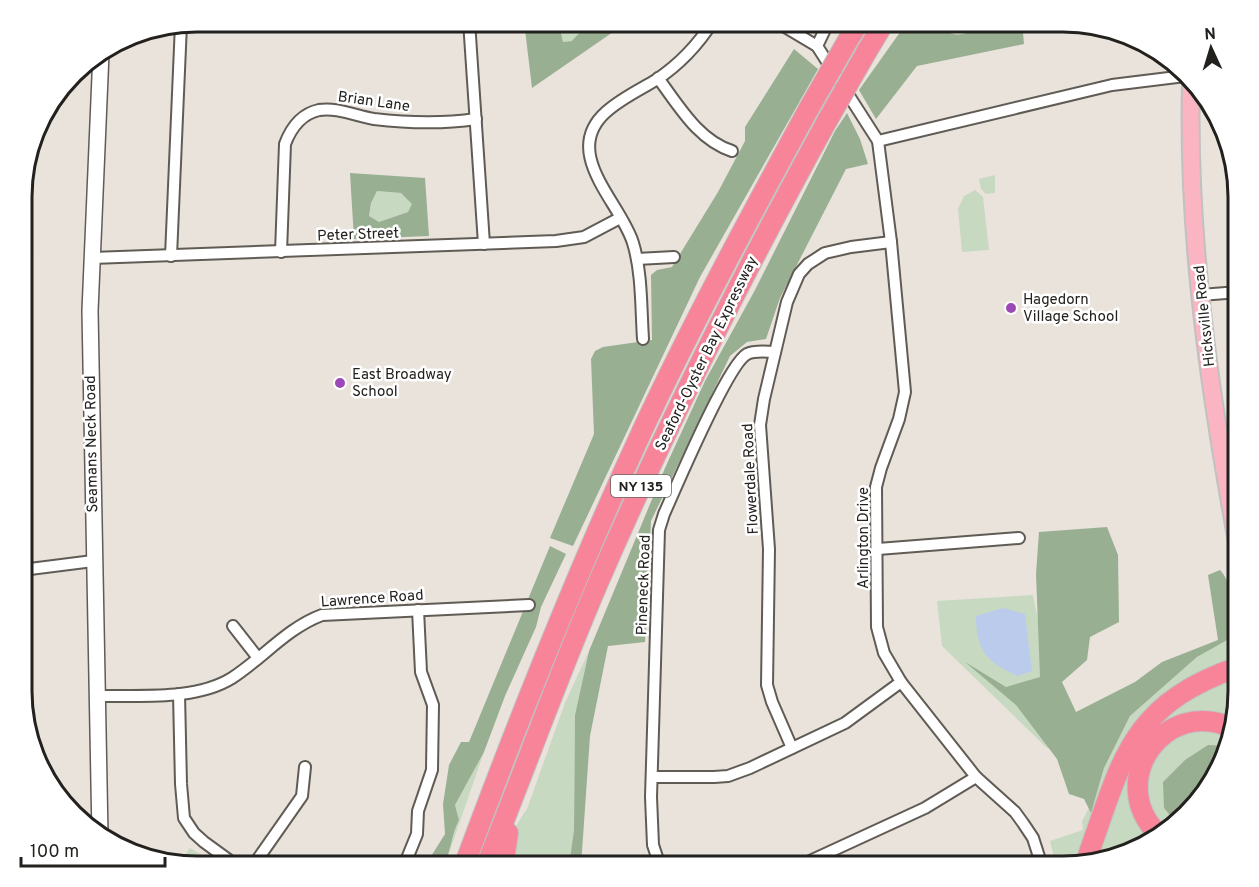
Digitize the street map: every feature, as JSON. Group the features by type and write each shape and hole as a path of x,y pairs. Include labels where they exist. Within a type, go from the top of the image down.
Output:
{"highway":[{"name":"Seaford-Oyster Bay Expressway","path":"469,855 546,650 644,428 721,271 853,32"},
{"name":"Seaford-Oyster Bay Expressway","path":"490,855 566,658 663,437 740,281 878,32"},
{"path":"1089,853 1120,766 1131,744 1148,721 1164,705 1188,688 1227,672"},
{"path":"1153,828 1144,815 1138,798 1137,782 1143,761 1153,744 1175,727 1191,722 1212,722 1224,725"},
{"path":"504,855 515,794"},
{"path":"460,855 487,805"}],"main road":[{"name":"Seamans Neck Road","path":"100,63 90,374 100,823"},
{"name":"Hicksville Road","path":"1191,93 1190,153 1201,295 1215,422 1227,487"}],"street":[{"path":"470,32 484,244"},
{"path":"643,339 638,259 633,241 594,169 589,153 589,137 596,123 606,111 658,78 690,53 705,32"},
{"name":"Arlington Drive","path":"794,32 817,46 878,141 891,242 904,392 899,419 876,487 877,627 884,653 901,682 976,777 1019,818 1033,838 1039,856"},
{"path":"817,46 824,32"},
{"path":"171,256 181,33"},
{"path":"878,141 1112,85 1176,77"},
{"path":"658,78 699,131 709,140 732,151"},
{"name":"Brian Lane","path":"281,252 285,144 290,130 301,118 317,111 330,109 362,117 398,122 476,119"},
{"name":"Peter Street","path":"92,258 575,239 598,231 620,218"},
{"name":"Flowerdale Road","path":"792,748 767,685 769,549 760,425 791,289 800,274 808,264 825,253 891,242"},
{"path":"638,259 674,257"},
{"path":"1201,295 1227,293"},
{"name":"Pineneck Road","path":"657,856 651,827 659,530 664,513 737,363 746,354 775,352"},
{"path":"878,549 1019,538"},
{"path":"32,569 93,561"},
{"name":"Lawrence Road","path":"96,696 179,694 199,692 218,686 233,678 307,621 322,615 529,605"},
{"path":"408,855 417,834 418,811 432,770 433,705 421,672 418,610"},
{"path":"233,626 258,658"},
{"path":"653,777 728,776 845,723 901,682"},
{"path":"179,694 184,818 194,833 222,855"},
{"path":"261,855 302,796 305,767"},
{"path":"821,856 925,808 976,777"}],"green space":[{"path":"525,32 561,32 563,42 572,41 581,32 613,32 532,88"},
{"path":"561,32 580,32 572,41 563,42"},
{"path":"900,32 964,34 1023,32 1024,44 917,66 876,119 859,90"},
{"path":"794,49 818,69 700,277 573,546 550,538 594,434 591,359 595,351 603,347 652,340 651,275 657,270 672,267 718,192 745,141 745,127"},
{"path":"847,113 860,139 868,164 846,169 780,298 766,339 747,342 730,356 651,521 645,642 608,646 590,736 582,855 570,855 574,830 575,715 589,651 665,468 705,381 755,290 835,131"},
{"path":"350,173 425,178 429,236 354,239","holes":["377,191 401,193 412,204 408,212 379,222 369,216 371,203"]},
{"path":"995,175 995,193 986,194 981,189 979,179"},
{"path":"975,190 983,197 989,250 962,252 958,209 964,196"},
{"path":"377,191 401,193 413,204 408,212 379,222 369,216 371,203"},
{"path":"1107,527 1118,555 1119,622 1090,637 1087,660 1062,682 1076,712 1135,682 1162,662 1218,640 1208,575 1220,570 1227,581 1227,640 1197,657 1130,716 1104,768 1091,813 1084,799 1069,794 1057,759 1016,705 965,662 1006,687 1040,677 1036,574 1039,532"},
{"path":"550,546 566,554 541,607 536,627 505,696 484,752 455,805 459,820 448,855 432,855 445,834 443,804 449,765 461,742 469,742"},
{"path":"1033,595 1063,748 1047,748 942,646 937,601"},
{"path":"1227,640 1227,666 1158,703 1084,854 1054,856 1050,841 1083,830 1082,821 1089,808 1091,812 1104,768 1130,716 1197,657"},
{"path":"589,651 575,715 574,830 570,855 509,855 514,830 527,809 565,703"},
{"path":"1227,677 1224,721 1198,716 1138,758 1152,828 1136,839 1094,852 1116,789 1155,717"},
{"path":"1179,728 1222,731 1215,754 1193,791 1179,807 1157,825 1149,817 1143,773"},
{"path":"1208,745 1218,746 1205,773 1193,791 1170,815 1164,808 1163,782 1185,760"},
{"path":"484,752 448,855 452,832 459,820 455,805"},
{"path":"190,848 202,855 186,855"}],"water":[{"path":"1003,608 1025,614 1032,671 1018,676 991,660 985,654 978,638 976,616"}],"place":[{"name":"Hagedorn Village School","path":"1011,308"},
{"name":"East Broadway School","path":"340,383"}]}
